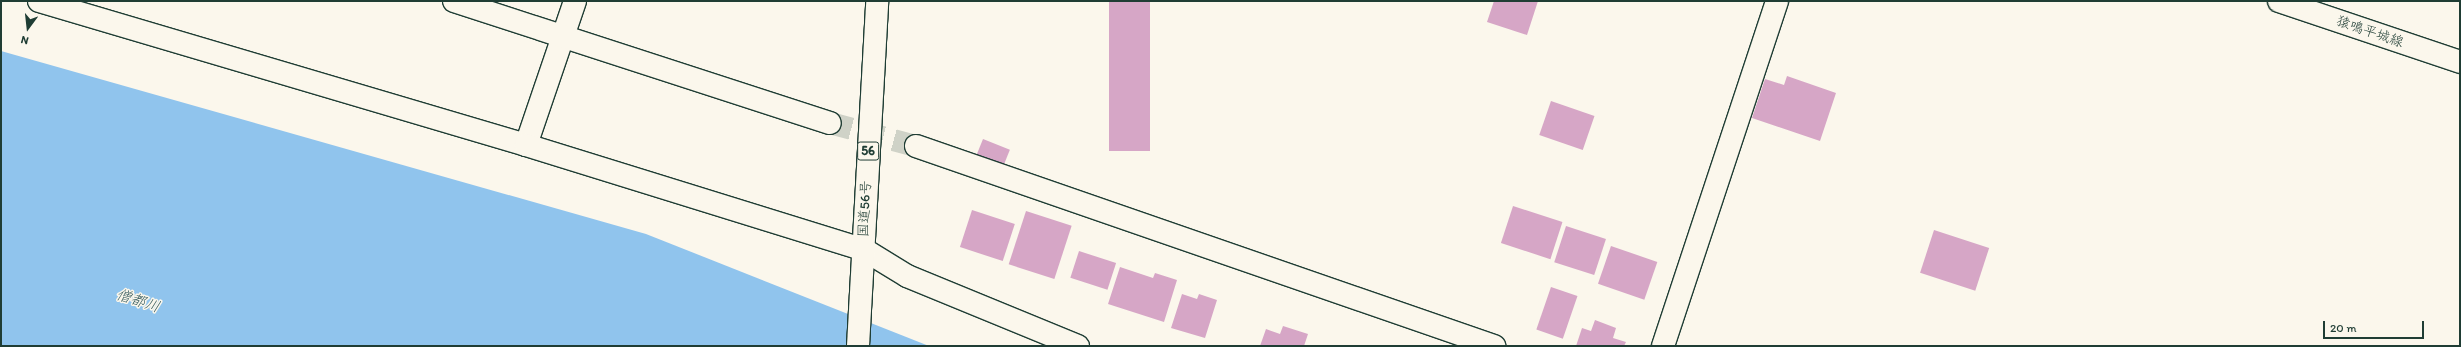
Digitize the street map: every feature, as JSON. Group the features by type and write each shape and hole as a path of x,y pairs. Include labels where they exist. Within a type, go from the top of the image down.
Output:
{"main road":[{"path":"39,1 526,144 863,249 907,276 1078,346"},
{"path":"454,1 562,38 830,123"},
{"path":"526,144 575,1"},
{"name":"国道56号","path":"858,346 877,1"},
{"path":"1663,346 1777,1"},
{"name":"猿鳴平城線","path":"2279,1 2460,62"},
{"path":"916,146 1494,346"}],"water":[{"name":"僧都川","path":"1,51 646,234 929,346 1,346"}],"building":[{"path":"1109,1 1150,1 1150,151 1109,151"},
{"path":"1494,1 1538,1 1527,35 1487,22"},
{"path":"1787,76 1836,93 1820,141 1752,118 1765,79 1784,85"},
{"path":"1551,101 1594,116 1583,150 1539,135"},
{"path":"983,139 1010,150 1001,173 974,162"},
{"path":"1513,206 1562,222 1550,259 1501,243"},
{"path":"972,210 1015,224 1003,261 960,247"},
{"path":"1026,211 1072,226 1054,279 1009,264"},
{"path":"1566,226 1606,239 1594,275 1554,262"},
{"path":"1934,230 1989,248 1975,291 1920,273"},
{"path":"1611,246 1657,262 1644,300 1598,284"},
{"path":"1079,251 1116,263 1107,290 1070,278"},
{"path":"1120,267 1153,278 1155,273 1177,280 1164,322 1108,304"},
{"path":"1551,287 1577,296 1563,339 1536,330"},
{"path":"1182,294 1197,299 1199,294 1217,300 1205,338 1171,328"},
{"path":"1595,320 1616,328 1613,338 1626,342 1624,346 1576,346 1582,328 1591,331"},
{"path":"1283,326 1308,334 1304,346 1260,346 1266,329 1280,334"}],"tunnel":[{"path":"830,123 916,146"}]}
